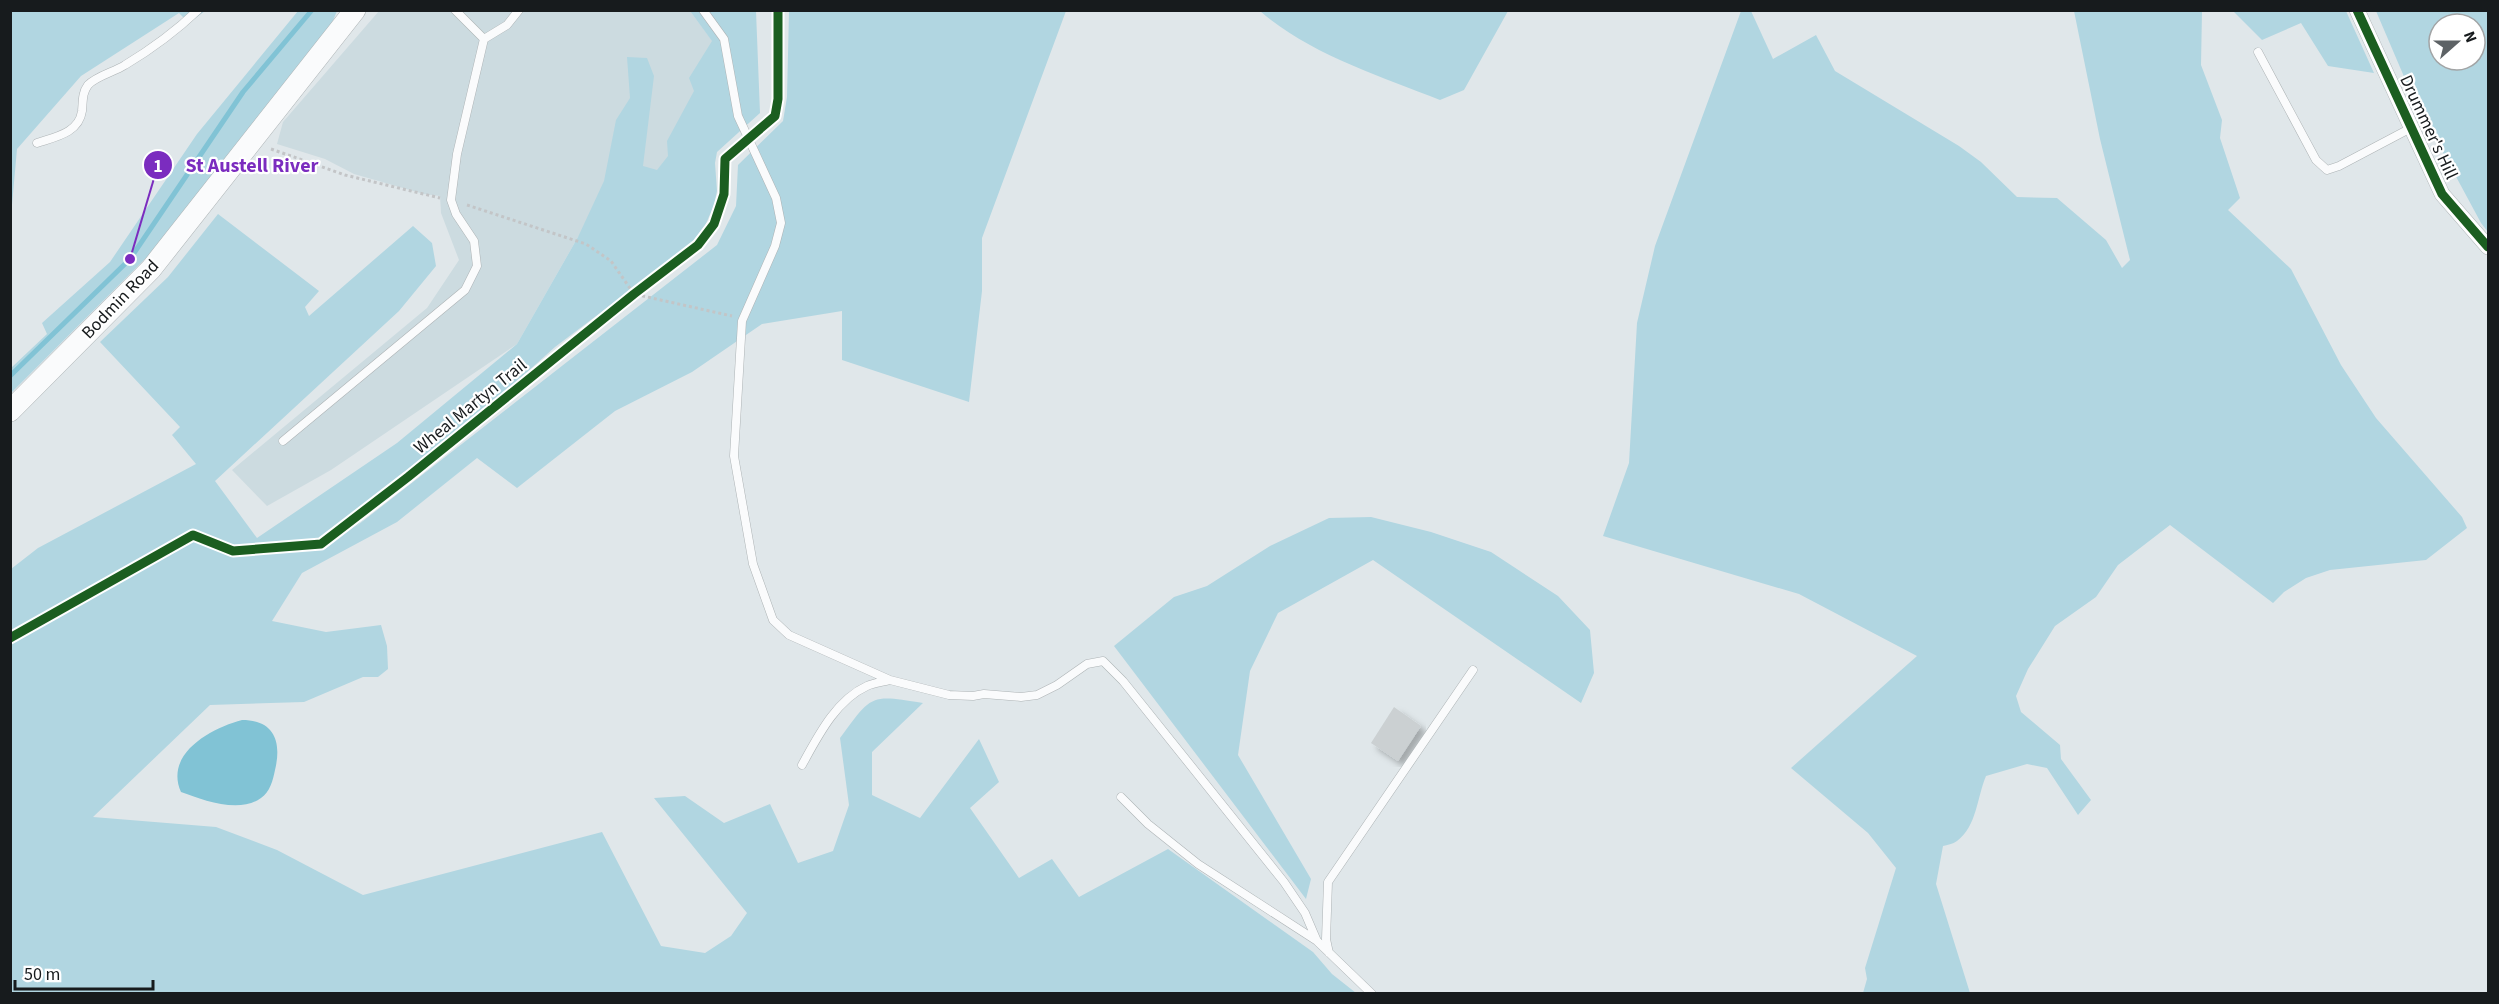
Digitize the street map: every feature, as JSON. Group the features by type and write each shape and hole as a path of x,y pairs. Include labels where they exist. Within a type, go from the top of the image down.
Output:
{"main road":[{"name":"Bodmin Road","path":"10,411 151,269 355,10"}],"street":[{"name":"Drummer's Hill","path":"2357,10 2442,194 2488,247"}],"lane":[{"path":"37,143 65,134 76,126 82,112 84,90 91,82 113,73 139,56 198,10"},
{"path":"455,10 484,39"},
{"path":"283,441 465,290 477,266 474,241 456,214 451,200 457,154 484,39 507,25 519,10"},
{"path":"703,10 724,39 738,116 776,198 781,223 775,246 742,321 734,456 741,507 753,564 773,620 789,635 890,680 949,695 984,694 1021,697 1037,695 1057,685 1087,664 1103,661 1123,681 1284,882 1305,913 1317,942"},
{"path":"2258,52 2316,160 2326,170 2339,166 2411,128"},
{"path":"1329,953 1326,939 1328,882 1473,670"},
{"path":"802,765 825,725 843,703 867,686 890,680"},
{"path":"1121,797 1148,824 1198,864 1317,942 1372,993"}],"path":[{"path":"251,142 345,175 451,200 586,244 611,261 638,291 726,314 742,321"},
{"path":"625,301 638,291"}],"shaded area":[{"path":"11,11 205,11 189,23 179,13 81,76 17,149 11,216"},
{"path":"298,11 337,11 332,23 160,244 11,393 11,368 47,334 42,323 110,262 197,134"},
{"path":"379,11 690,11 720,51 688,169 578,237 517,344 331,470 267,506 232,470 427,308 459,260 441,213 440,196 424,194 354,174 325,159 277,144 283,122"},
{"path":"690,11 756,11 760,113 717,152 715,163 717,191 705,226 689,246 555,347 354,528 717,245 736,206 738,165 783,121 787,97 789,11 1066,11 982,238 982,291 969,402 842,360 842,311 762,324 692,372 615,411 517,488 477,458 397,522 302,573 272,621 326,632 381,625 387,646 388,669 378,677 363,677 304,702 210,705 93,817 216,827 277,850 363,895 602,832 661,946 705,953 731,936 747,913 654,798 685,796 724,823 770,804 798,863 833,851 849,805 840,738 859,713 873,701 905,700 923,703 872,752 872,795 920,818 979,739 999,782 970,808 1019,878 1052,859 1079,897 1168,849 1313,952 1332,974 1356,993 11,994 11,569 38,548 196,464 172,435 180,427 100,342 168,277 218,214 319,291 305,307 309,316 413,226 432,243 436,266 399,311 215,481 257,538 397,443 517,344 578,237 604,181 616,120 630,98 627,57 647,58 654,76 643,166 657,170 668,156 667,141 694,91 689,78 712,41"},
{"path":"1260,11 1508,11 1464,90 1440,100 1323,52 1300,40"},
{"path":"1741,11 1751,11 1773,59 1816,35 1835,71 1959,146 1981,162 2017,197 2057,198 2106,240 2122,268 2130,260 2100,139 2074,11 2202,11 2201,65 2222,120 2220,138 2240,198 2228,210 2291,269 2341,365 2376,418 2462,517 2467,528 2426,560 2330,570 2306,578 2284,592 2273,603 2170,525 2118,565 2096,597 2055,626 2028,669 2016,696 2021,712 2060,745 2061,759 2091,800 2078,815 2047,768 2027,764 1986,776 1969,827 1957,841 1943,846 1936,884 1970,993 1863,993 1867,979 1865,968 1896,868 1868,833 1791,768 1917,656 1799,594 1603,536 1629,463 1637,323 1655,246"},
{"path":"2233,11 2346,11 2374,73 2328,66 2301,23 2262,40"},
{"path":"2376,11 2488,11 2488,232 2411,93"},
{"path":"1371,517 1431,532 1491,552 1558,596 1590,630 1594,673 1581,703 1373,560 1278,613 1250,671 1238,755 1311,879 1306,899 1114,646 1174,597 1207,586 1270,546 1329,518"},
{"path":"242,720 262,724 273,734 276,741 277,760 267,792 252,803 232,805 210,802 181,792 177,778 179,766 185,755 205,736"}],"building":[{"path":"1394,707 1421,726 1398,761 1371,743"}],"waterway":[{"path":"10,376 130,259 243,92 312,10"}],"cycle path":[{"name":"Wheal Martyn Trail","path":"10,638 193,535 233,551 321,544 698,245 714,224 724,194 725,159 775,116 778,99 778,10"},
{"path":"2357,10 2442,194 2488,247"}],"place":[{"name":"St Austell River","path":"130,259"}]}
